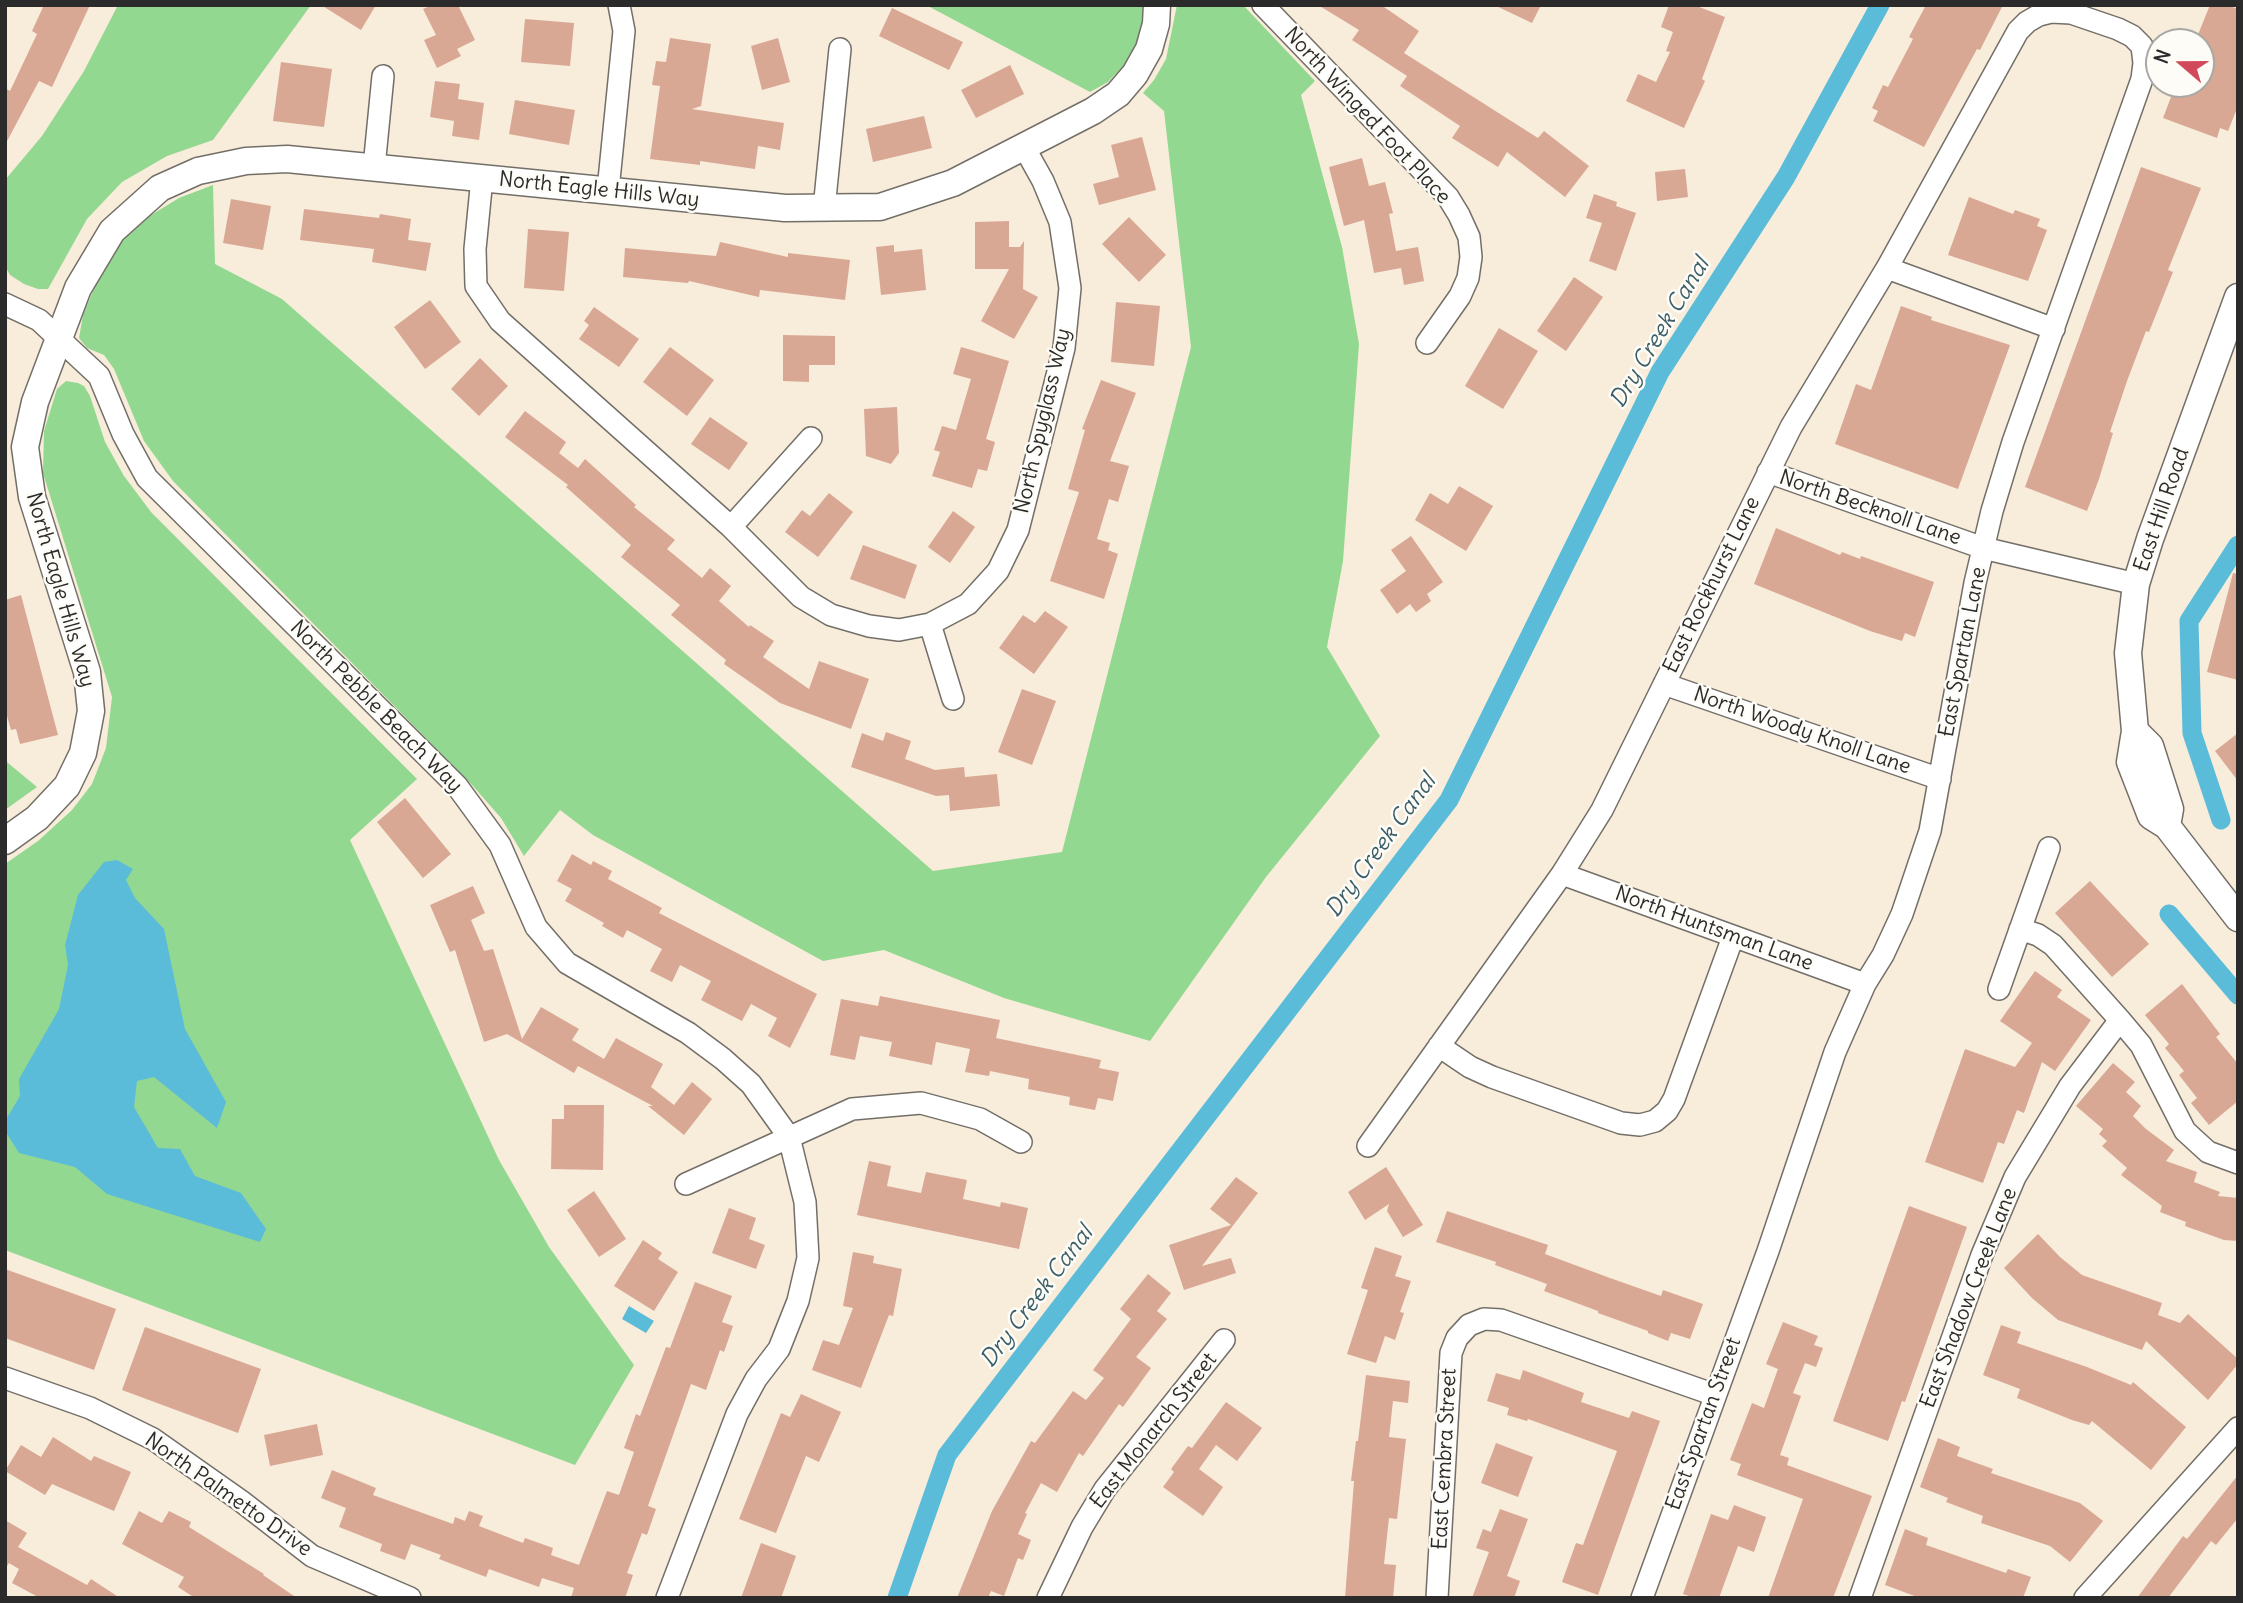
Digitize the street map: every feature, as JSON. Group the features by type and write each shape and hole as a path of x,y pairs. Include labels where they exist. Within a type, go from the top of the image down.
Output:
{"street":[{"path":"608,190 624,31 619,5"},
{"name":"North Eagle Hills Way","path":"5,841 37,818 67,786 83,752 91,711 87,672 32,497 25,447 35,402 78,288 112,231 160,188 198,171 246,161 287,159 785,208 880,207 953,183 1093,111 1118,94 1135,74 1149,49 1156,24 1157,5"},
{"name":"North Winged Foot Place","path":"1263,5 1448,197 1459,215 1469,237 1471,257 1468,278 1460,296 1427,343"},
{"name":"East Spartan Lane","path":"1768,1251 1835,1052 1865,984 1883,956 1902,914 1930,831 1983,548 2013,442 2142,79 2142,46 2132,36 2071,12 2039,15"},
{"name":"East Rockhurst Lane","path":"1368,1146 1562,874 1602,810 1791,428 1887,268 2018,31 2039,15"},
{"path":"824,209 840,49"},
{"path":"374,167 383,76"},
{"name":"North Spyglass Way","path":"482,178 475,248 476,286 500,321 730,527 801,597 831,615 869,626 899,630 930,624 968,604 998,571 1018,530 1064,348 1070,288 1060,222 1043,181 1024,147"},
{"path":"1887,268 2054,329"},
{"name":"East Hill Road","path":"2238,297 2136,584 2128,653 2135,731 2130,762 2151,816 2167,826 2238,918"},
{"name":"North Pebble Beach Way","path":"5,304 39,320 99,376 123,434 147,478 457,786 500,845 536,927 567,963 688,1033 723,1059 751,1084 789,1137 805,1202 808,1258 798,1301 779,1349 756,1379 737,1414 667,1598"},
{"path":"730,527 811,438"},
{"name":"North Becknoll Lane","path":"1768,472 1983,548 2136,584"},
{"path":"930,624 953,699"},
{"name":"North Woody Knoll Lane","path":"1664,684 1940,779"},
{"path":"1999,989 2049,848"},
{"name":"North Huntsman Lane","path":"1562,874 1865,984"},
{"path":"2020,929 2053,945 2141,1045 2185,1131 2208,1152 2238,1163"},
{"path":"1439,1046 1470,1067 1492,1077 1620,1123 1640,1125 1655,1121 1667,1111 1674,1099 1733,937"},
{"name":"East Shadow Creek Lane","path":"1860,1598 1982,1255 2015,1177 2070,1086 2120,1020"},
{"path":"686,1184 852,1109 920,1103 980,1119 1021,1142"},
{"name":"East Spartan Street","path":"1642,1598 1768,1251"},
{"name":"East Cembra Street","path":"1437,1598 1451,1353 1457,1338 1469,1325 1483,1319 1501,1320 1715,1395"},
{"name":"East Monarch Street","path":"1048,1598 1082,1527 1105,1489 1224,1340"},
{"name":"North Palmetto Drive","path":"5,1378 90,1408 152,1439 312,1556 411,1598"},
{"path":"2085,1598 2238,1428"}],"green space":[{"path":"118,5 311,5 213,140 167,156 122,182 87,219 48,289 38,289 10,275 5,266 5,180 42,136 84,71"},
{"path":"926,5 1146,5 1139,44 1108,82 1090,92"},
{"path":"1177,5 1243,5 1315,81 1301,95 1342,247 1359,344 1343,561 1327,647 1380,736 1266,877 1150,1041 1004,998 884,950 823,961 593,835 560,810 524,856 501,818 473,786 173,481 144,441 114,369 104,355 87,348 79,338 83,315 98,279 120,243 143,220 179,198 213,185 215,264 282,299 933,871 1062,852 1191,347 1164,111 1143,93 1166,59"},
{"path":"66,381 84,386 90,396 105,442 124,476 151,512 417,779 350,840 499,1160 549,1247 634,1365 575,1465 5,1250 5,864 38,841 72,810 92,784 106,748 112,697 43,473 44,431 57,389"},
{"path":"5,759 37,787 5,810"}],"water":[{"path":"117,860 133,869 126,880 135,898 164,929 185,1029 226,1102 217,1128 154,1077 137,1081 134,1107 158,1148 180,1149 195,1176 241,1193 266,1229 260,1242 107,1194 75,1167 19,1153 5,1131 5,1121 20,1096 19,1079 59,1009 68,965 65,945 78,895 104,862"},
{"path":"629,1306 654,1321 646,1333 622,1319"}],"building":[{"path":"44,5 90,5 52,87 39,81 5,145 5,88 10,91 37,34 32,31"},
{"path":"321,5 376,5 361,30"},
{"path":"432,5 458,5 475,40 457,49 461,56 437,68 424,40 436,35 423,9"},
{"path":"1318,5 1381,5 1419,31 1404,53 1538,138 1544,131 1589,166 1565,197 1507,152 1498,167 1452,138 1460,126 1400,86 1407,76 1352,40 1359,30"},
{"path":"1494,5 1541,5 1532,23"},
{"path":"1669,5 1694,5 1725,17 1702,79 1705,81 1684,128 1626,101 1638,74 1656,82 1670,52 1666,51 1673,32 1661,27"},
{"path":"1926,5 2003,5 1924,147 1873,121 1878,111 1872,108 1883,85 1888,87 1913,39 1909,37"},
{"path":"2210,5 2227,5 2238,9 2238,106 2228,131 2220,128 2217,138 2163,118 2171,98 2215,98 2215,28 2201,28"},
{"path":"892,8 963,42 949,70 879,36"},
{"path":"525,19 574,23 570,66 521,62"},
{"path":"670,38 711,44 701,106 692,109 784,123 780,150 758,146 755,169 700,161 700,165 650,159 660,86 652,85 656,61 666,62"},
{"path":"778,38 790,82 762,90 751,46"},
{"path":"281,62 332,69 324,127 273,121"},
{"path":"1010,65 1024,94 976,118 961,90"},
{"path":"435,81 460,84 458,99 484,103 479,140 452,136 454,121 430,117"},
{"path":"515,100 575,110 569,145 509,134"},
{"path":"924,116 932,148 873,162 866,129"},
{"path":"1142,137 1156,190 1099,205 1093,184 1119,177 1111,145"},
{"path":"1362,158 1369,186 1385,182 1393,213 1389,214 1396,251 1418,247 1424,281 1404,285 1401,268 1374,273 1364,220 1344,226 1329,167"},
{"path":"2141,167 2201,188 2168,270 2173,272 2127,381 2087,511 2025,487"},
{"path":"1685,169 1688,197 1657,201 1655,172"},
{"path":"1594,194 1617,202 1616,206 1636,213 1616,271 1589,261 1602,223 1586,218"},
{"path":"1969,197 2013,214 2015,210 2040,219 2037,226 2047,230 2028,281 1948,255"},
{"path":"231,199 271,206 263,250 223,243"},
{"path":"304,209 411,219 408,240 431,243 426,271 372,262 374,249 300,240"},
{"path":"1129,217 1166,255 1139,282 1102,244"},
{"path":"1009,221 1009,247 1020,247 1024,241 1023,289 1038,297 1014,339 981,321 1009,269 975,269 975,222"},
{"path":"528,229 569,232 564,291 524,288"},
{"path":"720,242 788,257 788,253 850,260 845,300 760,290 759,297 689,281 623,277 625,248 716,256"},
{"path":"894,245 894,252 922,249 926,290 881,295 876,247"},
{"path":"1574,277 1603,297 1566,351 1537,331"},
{"path":"430,300 461,342 425,369 394,327"},
{"path":"1116,302 1160,306 1154,366 1111,362"},
{"path":"1901,306 1932,317 1931,320 2010,345 1958,489 1835,444 1856,384 1871,390"},
{"path":"594,307 639,339 619,367 579,339 589,325 584,321"},
{"path":"1499,328 1538,351 1503,409 1465,386"},
{"path":"783,335 835,336 835,365 809,365 809,382 783,381"},
{"path":"670,347 714,380 687,416 643,382"},
{"path":"961,347 1009,361 986,439 995,442 987,471 978,469 972,488 932,476 940,452 934,450 942,426 956,430 971,379 953,374"},
{"path":"480,358 508,386 479,416 451,389"},
{"path":"1101,380 1136,393 1110,461 1129,466 1118,502 1109,499 1097,539 1110,543 1108,550 1118,554 1104,599 1050,581 1079,492 1068,489 1085,430 1082,429"},
{"path":"897,407 899,453 891,464 866,456 864,409"},
{"path":"525,411 566,442 559,453 578,468 585,459 636,505 634,507 675,540 667,549 702,578 710,568 731,586 719,601 749,627 750,625 774,641 763,657 809,689 819,661 869,679 851,729 780,703 724,664 726,660 671,615 680,605 621,557 631,545 566,487 568,485 505,437"},
{"path":"710,417 748,443 729,470 691,444"},
{"path":"1459,486 1493,506 1466,551 1415,520 1430,493 1448,504"},
{"path":"829,493 853,512 818,557 785,532 802,510 810,516"},
{"path":"953,511 975,527 950,563 928,547"},
{"path":"1776,528 1840,555 1842,552 1860,559 1861,556 1934,582 1915,637 1905,633 1902,641 1870,631 1754,584"},
{"path":"1411,536 1443,582 1427,594 1431,601 1416,612 1410,604 1397,614 1380,590 1406,571 1391,550"},
{"path":"863,545 917,565 905,599 850,579"},
{"path":"2233,573 2238,574 2238,680 2207,672"},
{"path":"21,595 58,735 20,744 16,729 11,730 5,709 5,600"},
{"path":"1045,611 1068,627 1034,674 999,648 1023,615 1035,623"},
{"path":"1022,689 1056,701 1032,765 998,752"},
{"path":"886,732 911,741 905,759 935,770 964,767 965,777 997,774 1000,806 950,811 949,795 936,796 851,767 862,733 883,741"},
{"path":"2238,733 2238,781 2215,751"},
{"path":"405,798 451,854 423,878 377,822"},
{"path":"572,854 591,865 593,861 612,871 608,879 662,908 659,913 817,994 790,1048 768,1036 777,1018 751,1004 742,1021 701,1000 711,981 680,965 672,982 650,971 662,949 627,930 623,938 602,926 604,923 565,901 572,889 557,881"},
{"path":"2090,881 2149,944 2112,977 2055,913"},
{"path":"473,886 485,913 471,920 484,951 493,949 522,1039 541,1007 579,1029 572,1040 604,1059 616,1038 663,1064 651,1087 674,1105 692,1082 712,1099 684,1135 648,1106 653,1106 578,1066 574,1073 507,1034 484,1042 455,950 450,952 430,905"},
{"path":"2035,971 2062,990 2057,997 2091,1020 2055,1071 2042,1062 2024,1113 2017,1110 2004,1144 1998,1142 1983,1183 1925,1162 1965,1049 2015,1067 2032,1043 2000,1021"},
{"path":"2182,984 2220,1034 2216,1037 2238,1064 2238,1101 2209,1125 2191,1103 2197,1098 2179,1075 2184,1071 2165,1048 2169,1044 2145,1015"},
{"path":"880,996 1000,1020 996,1038 1101,1060 1099,1068 1119,1072 1113,1101 1098,1098 1095,1110 1069,1105 1070,1097 1028,1089 1029,1079 990,1071 989,1076 965,1072 970,1049 936,1042 932,1065 889,1056 892,1042 860,1036 855,1060 830,1055 841,999 878,1006"},
{"path":"2113,1063 2135,1082 2126,1092 2141,1106 2133,1116 2174,1150 2166,1161 2197,1172 2194,1182 2220,1192 2218,1196 2238,1198 2238,1241 2224,1240 2185,1226 2186,1222 2160,1212 2162,1206 2121,1175 2127,1168 2102,1146 2107,1141 2099,1134 2103,1129 2076,1106"},
{"path":"564,1105 604,1105 603,1170 551,1169 552,1119 564,1119"},
{"path":"869,1161 891,1166 887,1186 921,1193 926,1172 967,1180 963,1199 1000,1207 1001,1202 1028,1208 1019,1249 857,1215"},
{"path":"1386,1167 1423,1225 1403,1237 1387,1211 1389,1204 1365,1220 1348,1192"},
{"path":"1236,1177 1258,1193 1202,1266 1231,1258 1236,1273 1184,1290 1169,1245 1231,1225 1210,1209"},
{"path":"594,1191 626,1239 599,1257 567,1210"},
{"path":"1909,1206 1967,1227 1905,1402 1902,1401 1888,1441 1833,1421"},
{"path":"729,1208 756,1218 749,1239 765,1245 756,1269 712,1253"},
{"path":"1447,1211 1548,1245 1545,1254 1610,1278 1661,1296 1663,1290 1703,1304 1690,1339 1671,1333 1668,1341 1544,1291 1547,1284 1495,1265 1496,1262 1436,1242"},
{"path":"2038,1234 2082,1275 2162,1303 2158,1315 2180,1323 2188,1314 2238,1359 2238,1364 2208,1400 2146,1341 2142,1350 2058,1320 2032,1298 2004,1268"},
{"path":"643,1240 662,1253 658,1259 678,1272 654,1311 614,1286"},
{"path":"1375,1247 1402,1256 1395,1276 1411,1281 1400,1312 1404,1313 1395,1340 1385,1336 1376,1363 1347,1354 1368,1290 1361,1288"},
{"path":"853,1252 874,1256 873,1263 902,1269 893,1316 889,1315 861,1388 812,1370 823,1340 839,1345 853,1308 843,1306"},
{"path":"5,1269 116,1309 94,1370 5,1338"},
{"path":"1148,1274 1171,1293 1157,1311 1167,1319 1136,1357 1151,1368 1123,1407 1119,1404 1083,1456 1079,1453 1057,1492 1041,1483 1025,1513 1027,1514 1018,1534 1031,1540 1023,1560 1018,1558 1004,1596 991,1591 988,1598 957,1598 992,1511 1031,1441 1035,1443 1073,1391 1086,1400 1104,1378 1093,1370 1131,1319 1120,1309"},
{"path":"695,1282 732,1296 722,1322 733,1326 724,1352 720,1350 706,1390 691,1384 648,1506 656,1509 647,1535 642,1533 627,1573 633,1575 625,1598 571,1598 574,1588 542,1578 539,1587 489,1569 486,1577 439,1559 441,1555 411,1544 405,1560 380,1551 382,1544 339,1527 346,1508 321,1498 332,1470 376,1488 373,1495 453,1524 455,1517 465,1521 469,1511 483,1516 479,1526 523,1543 525,1538 553,1548 551,1555 579,1565 607,1491 619,1495 634,1452 624,1448 636,1414 640,1416 666,1347 670,1348"},
{"path":"1783,1322 1818,1336 1814,1345 1823,1348 1816,1367 1805,1363 1793,1393 1801,1396 1780,1455 1789,1458 1787,1465 1872,1496 1833,1598 1768,1598 1803,1499 1737,1475 1741,1464 1730,1460 1752,1403 1764,1408 1778,1369 1766,1364"},
{"path":"2001,1325 2021,1332 2017,1343 2131,1385 2133,1382 2186,1427 2151,1470 2092,1421 2089,1425 2072,1420 2017,1398 2020,1389 1983,1375"},
{"path":"145,1327 261,1369 238,1433 122,1390"},
{"path":"1523,1370 1584,1393 1581,1402 1629,1418 1632,1411 1660,1421 1598,1595 1562,1582 1576,1543 1583,1545 1617,1451 1528,1419 1527,1421 1507,1415 1509,1408 1487,1401 1496,1373 1520,1380"},
{"path":"1366,1375 1410,1381 1408,1403 1393,1401 1389,1437 1406,1439 1397,1519 1389,1518 1384,1564 1396,1565 1393,1598 1345,1598 1354,1481 1351,1481"},
{"path":"801,1394 841,1412 819,1462 806,1456 776,1533 739,1519 781,1413 790,1417"},
{"path":"1226,1402 1262,1428 1237,1461 1216,1445 1199,1469 1223,1487 1203,1516 1163,1487 1174,1472 1171,1469 1188,1446 1192,1448"},
{"path":"317,1424 323,1455 270,1466 264,1435"},
{"path":"53,1437 91,1461 94,1456 131,1472 114,1511 52,1484 45,1495 5,1471 21,1445 41,1457"},
{"path":"1938,1438 1960,1447 1957,1456 1993,1469 1991,1473 2080,1503 2103,1521 2070,1562 2050,1546 1981,1523 1983,1516 1946,1502 1948,1498 1920,1487"},
{"path":"1496,1443 1533,1457 1518,1497 1481,1483"},
{"path":"2238,1475 2238,1518 2216,1545 2211,1541 2168,1598 2137,1598 2183,1536 2187,1539"},
{"path":"1734,1505 1766,1517 1754,1552 1738,1546 1719,1598 1695,1598 1683,1594 1711,1514 1728,1520"},
{"path":"1500,1509 1528,1519 1507,1576 1520,1581 1514,1598 1472,1598 1489,1552 1476,1548 1483,1529 1491,1532"},
{"path":"139,1511 162,1523 169,1511 191,1522 189,1527 297,1598 195,1598 178,1587 184,1577 122,1544"},
{"path":"5,1520 27,1533 18,1547 87,1585 91,1579 120,1598 40,1598 12,1583 19,1569 9,1563 5,1569"},
{"path":"1905,1529 1928,1538 1926,1545 2006,1573 2008,1569 2031,1577 2023,1598 1920,1598 1885,1585"},
{"path":"761,1543 796,1556 781,1598 741,1598"}],"waterway":[{"name":"Dry Creek Canal","path":"897,1598 947,1455 1449,800 1660,372 1786,177 1880,5"},
{"path":"2221,820 2192,733 2189,621 2238,545"},
{"path":"2169,914 2238,995"}]}
